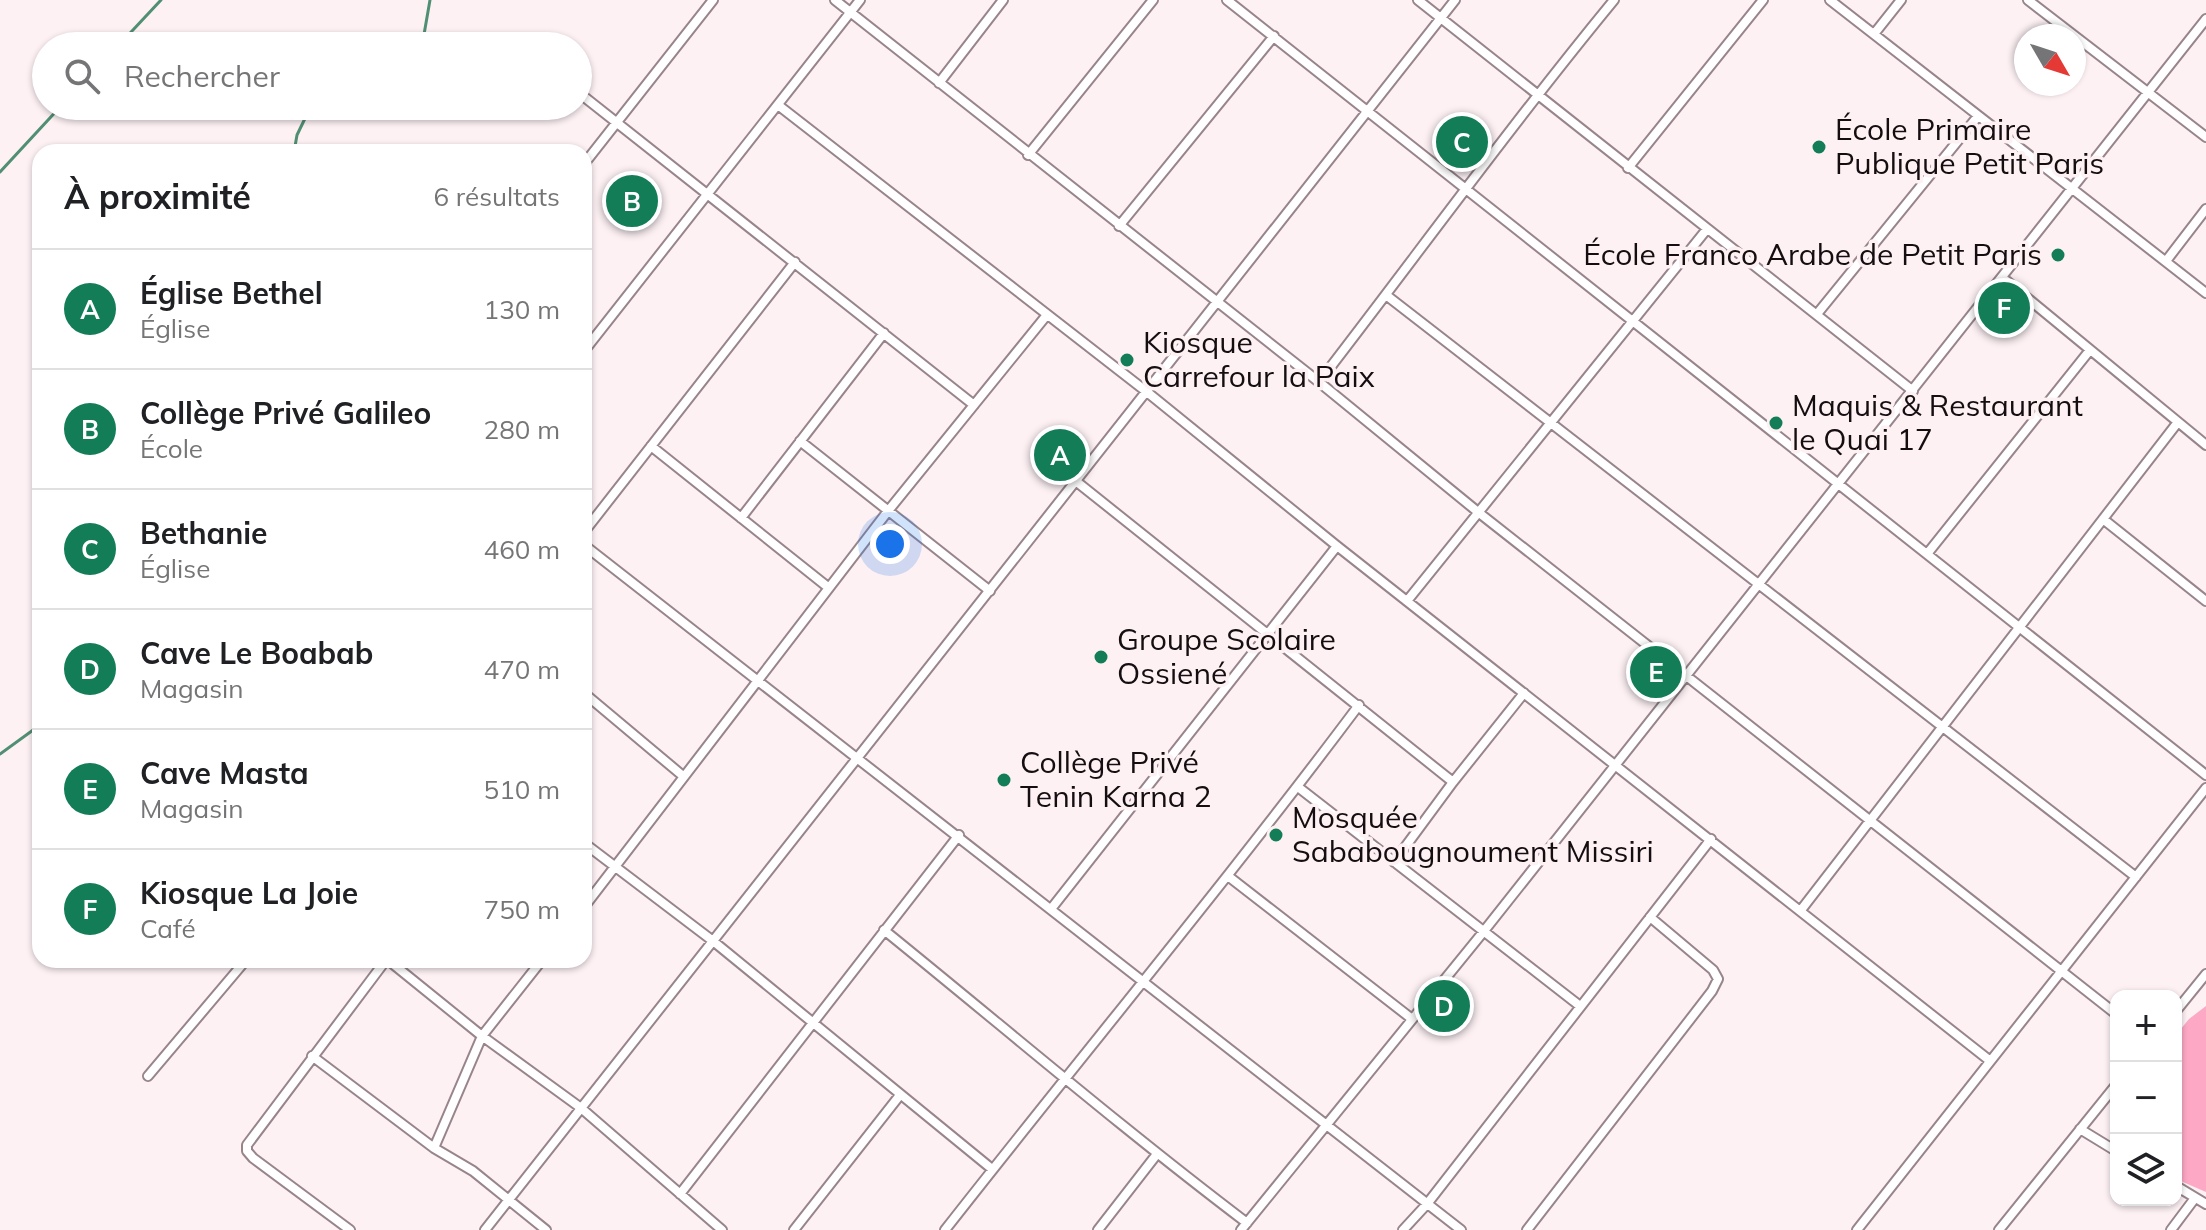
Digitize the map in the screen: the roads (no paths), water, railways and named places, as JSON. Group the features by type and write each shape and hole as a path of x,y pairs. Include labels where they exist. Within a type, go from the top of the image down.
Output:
{"street":[{"path":"592,154 713,0"},
{"path":"835,0 2110,1009"},
{"path":"592,341 860,0"},
{"path":"939,83 1003,0"},
{"path":"1028,155 1153,0"},
{"path":"1227,0 1367,114 2206,775"},
{"path":"1418,0 1913,391"},
{"path":"485,1230 1455,0"},
{"path":"1319,382 1467,191 1537,94 1614,0"},
{"path":"1628,168 1763,0"},
{"path":"1830,0 2206,293"},
{"path":"1874,34 1901,0"},
{"path":"2028,0 2206,137"},
{"path":"884,930 1066,1076 1244,1226 1617,765 2206,19"},
{"path":"1119,226 1274,36"},
{"path":"592,103 974,405"},
{"path":"778,105 1147,392 1337,546 1989,1060"},
{"path":"1817,314 1978,116"},
{"path":"2166,261 2206,209"},
{"path":"1407,601 1707,229"},
{"path":"592,522 795,262"},
{"path":"2003,278 2206,445"},
{"path":"1386,295 2136,877"},
{"path":"592,897 888,511 1046,316"},
{"path":"741,518 884,333"},
{"path":"1927,554 2090,350"},
{"path":"1801,910 2178,422"},
{"path":"800,441 990,591"},
{"path":"651,446 829,588"},
{"path":"1077,482 1453,782"},
{"path":"2103,519 2206,601"},
{"path":"1051,909 1337,546"},
{"path":"592,551 1461,1230"},
{"path":"1394,862 1524,693"},
{"path":"592,700 683,776"},
{"path":"945,1230 1143,984 1359,705"},
{"path":"1298,787 1580,1006"},
{"path":"1857,1230 2206,788"},
{"path":"680,1194 959,835"},
{"path":"1403,1230 1427,1204 1711,839"},
{"path":"592,849 713,941 992,1169"},
{"path":"1228,876 1412,1019"},
{"path":"1527,1230 1712,991 1718,979 1713,970 1650,917"},
{"path":"148,1076 239,968"},
{"path":"350,1230 247,1151 247,1145 381,968"},
{"path":"397,968 482,1036 581,1108 722,1230"},
{"path":"434,1148 482,1036 536,968"},
{"path":"2182,1004 2206,974"},
{"path":"312,1056 434,1148 473,1171 546,1230"},
{"path":"1999,1230 2110,1092"},
{"path":"794,1230 900,1095"},
{"path":"2080,1129 2110,1147"},
{"path":"1098,1230 1157,1154"},
{"path":"2182,1190 2206,1204"},
{"path":"2171,1230 2195,1198"}],"waterway":[{"path":"131,32 161,0"},
{"path":"424,32 430,0"},
{"path":"0,172 48,120"},
{"path":"295,144 304,120"},
{"path":"0,754 32,731"}],"place":[{"name":"Bethanie","path":"1462,142"},
{"name":"École Primaire Publique Petit Paris","path":"1819,147"},
{"name":"Collège Privé Galileo","path":"632,201"},
{"name":"École Franco Arabe de Petit Paris","path":"2058,255"},
{"name":"Kiosque La Joie","path":"2004,308"},
{"name":"Kiosque Carrefour la Paix","path":"1127,360"},
{"name":"Maquis & Restaurant le Quai 17","path":"1776,423"},
{"name":"Église Bethel","path":"1060,455"},
{"name":"Groupe Scolaire Ossiené","path":"1101,657"},
{"name":"Cave Masta","path":"1656,672"},
{"name":"Collège Privé Tenin Karna 2","path":"1004,780"},
{"name":"Mosquée Sababougnoument Missiri","path":"1276,835"},
{"name":"Cave Le Boabab","path":"1444,1006"}]}
